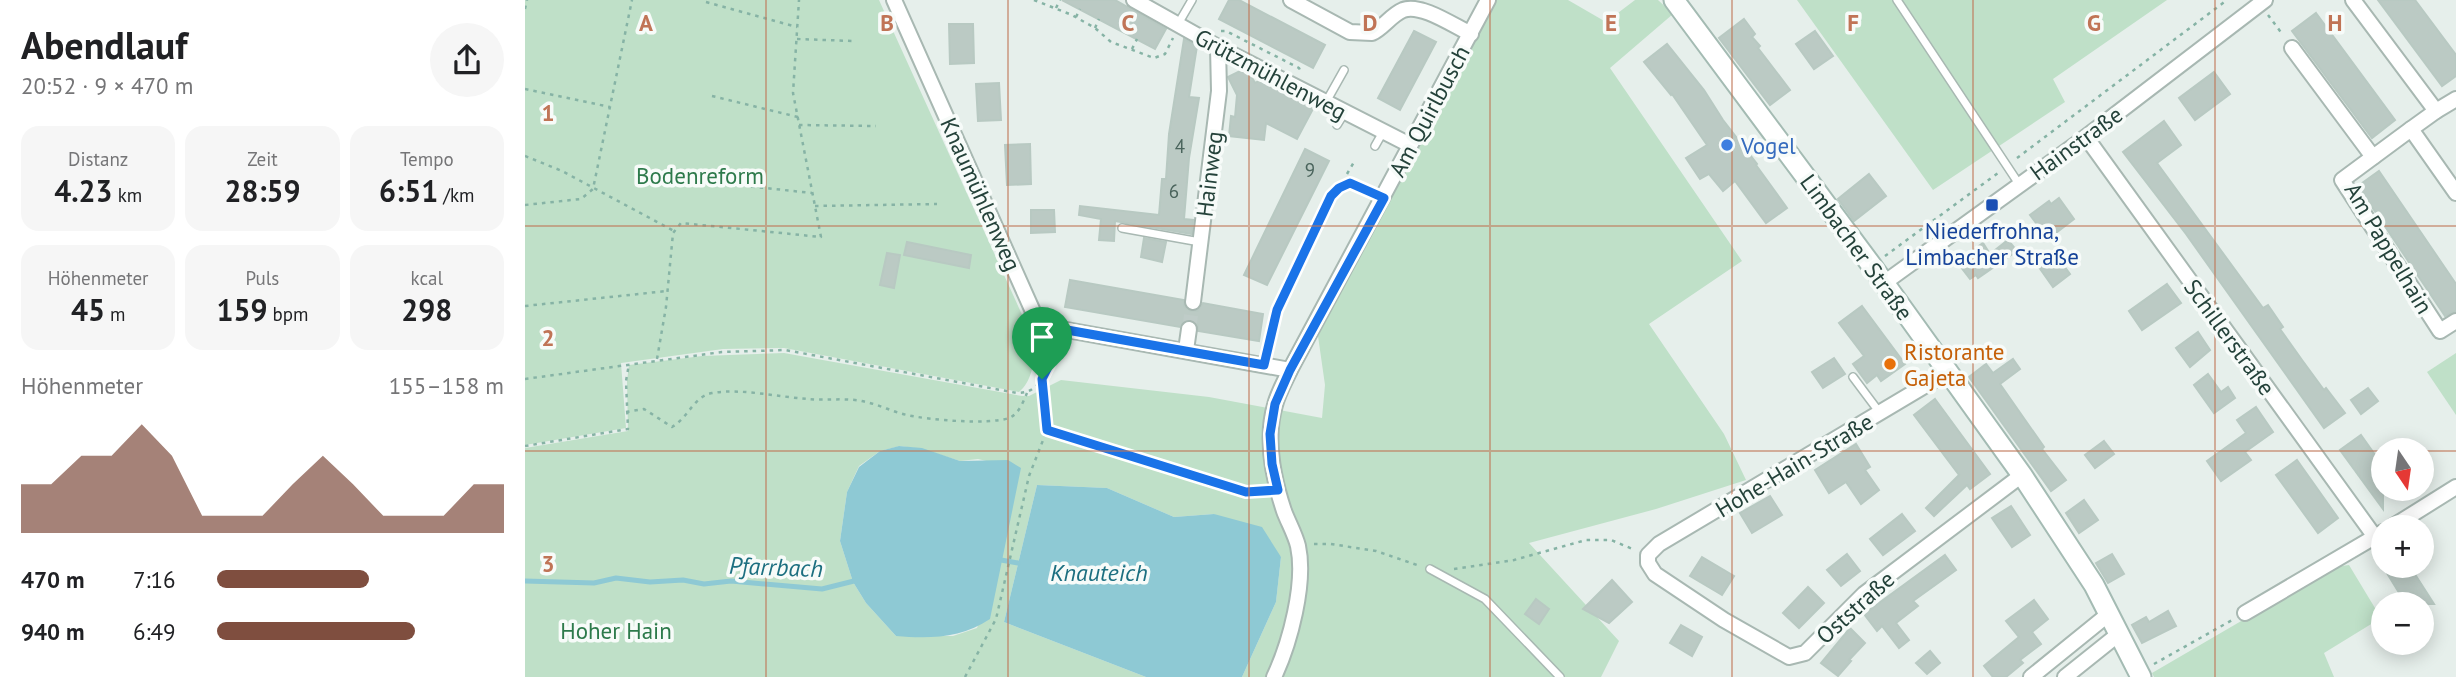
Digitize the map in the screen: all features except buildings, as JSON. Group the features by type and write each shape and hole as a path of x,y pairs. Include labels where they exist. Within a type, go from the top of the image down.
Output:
{"street":[{"name":"Knaumühlenweg","path":"894,0 1039,325"},
{"name":"Grützmühlenweg","path":"1134,0 1217,47 1410,145"},
{"path":"1291,0 1350,32 1365,34 1377,31 1396,15 1411,9 1422,9 1471,34"},
{"name":"Am Quirlbusch","path":"1290,370 1488,0"},
{"name":"Limbacher Straße","path":"1674,0 1872,266 2022,475 2094,585 2140,675"},
{"path":"2353,0 2436,111"},
{"name":"Hainstraße","path":"1884,283 2086,138 2263,2"},
{"name":"Hainweg","path":"1193,302 1219,91 1217,47"},
{"name":"Am Pappelhain","path":"2292,48 2373,157"},
{"name":"Am Pappelhain","path":"2456,99 2342,180 2440,331 2456,321"},
{"path":"2411,129 2456,193"},
{"name":"Schillerstraße","path":"2086,138 2371,523"},
{"path":"1039,325 1290,370 1275,404 1270,434 1272,464 1278,490 1298,545 1300,580 1282,659 1274,677"},
{"path":"1186,350 1189,329"},
{"name":"Hohe-Hain-Straße","path":"1648,559 1659,544 1948,372"},
{"name":"Oststraße","path":"1648,559 1655,574 1724,620 1789,657 1805,653 1864,594 2022,475"},
{"path":"2411,515 2456,487"},
{"path":"2245,613 2371,539"},
{"path":"2031,677 2110,614"},
{"path":"2065,677 2120,633"}],"lane":[{"path":"1179,25 1192,0"},
{"path":"1896,0 2019,184"},
{"path":"1326,102 1344,70"},
{"path":"1337,125 1345,112"},
{"path":"1375,146 1383,132"},
{"path":"1287,285 1334,192 1350,183 1384,198"},
{"path":"1122,228 1201,243"},
{"path":"1853,377 1881,414"},
{"path":"1430,569 1485,598 1560,677"}],"path":[{"path":"525,9 527,0"},
{"path":"525,205 581,199 593,188 632,0"},
{"path":"657,359 674,232 681,223 821,237 793,93 799,0"},
{"path":"1034,0 1076,17 1109,40 1154,58 1167,51 1179,25"},
{"path":"1056,8 1060,0"},
{"path":"1872,266 2227,0"},
{"path":"706,2 797,27"},
{"path":"2263,2 2292,48"},
{"path":"1076,17 1080,9"},
{"path":"1095,28 1099,19"},
{"path":"797,39 853,40"},
{"path":"1132,49 1137,39"},
{"path":"525,89 610,107"},
{"path":"712,96 797,117"},
{"path":"799,125 876,126"},
{"path":"525,156 562,171 674,232"},
{"path":"1349,170 1354,162"},
{"path":"709,181 813,193"},
{"path":"815,206 937,204"},
{"path":"1264,365 1277,310 1287,285"},
{"path":"525,306 667,291"},
{"path":"626,412 644,410 672,427 684,420 702,396 713,393 864,401 909,415 991,421 1009,418 1016,413 1027,393 1039,385 1049,365 1039,325"},
{"path":"525,379 657,359 722,352 785,350 1027,393"},
{"path":"525,446 628,429 626,381 629,364"},
{"path":"965,677 996,619 1029,476 1047,430 1042,379"},
{"path":"1047,430 1246,492 1278,490"},
{"path":"1298,545 1331,544 1376,551 1430,569 1465,569 1586,540 1611,540 1648,559"},
{"path":"2140,675 2245,613"}],"green space":[{"name":"Bodenreform","path":"525,0 879,0 1034,341 1032,369 1024,387 1019,392 784,348 723,349 621,363 626,428 525,445"},
{"name":"Hoher Hain","path":"1495,0 1568,0 1606,22 1635,0 1658,0 1673,14 1610,68 1742,261 1649,324 1724,434 1746,480 1656,509 1529,543 1619,641 1601,677 1242,677 1276,602 1281,557 1214,514 1174,517 1107,488 1037,485 1004,622 1146,677 525,677 525,448 628,431 629,365 702,356 784,353 1022,396 1029,396 1061,380 1209,397 1322,418 1325,385 1318,336","holes":["900,446 922,449 960,461 978,459 1020,469 1001,560 977,628 953,636 896,636 866,603 853,582 840,541 847,492 859,466 880,451"]},
{"path":"1797,0 2167,0 2053,79 2065,102 1933,190"},
{"path":"2456,353 2456,415 2427,372"},
{"path":"2349,565 2371,601 2371,624 2324,653 2334,677 2154,677 2152,673 2334,567"}],"water":[{"name":"Knauteich","path":"899,446 922,448 960,461 1008,460 1021,468 990,619 957,634 933,637 896,636 866,603 853,582 840,541 847,492 859,467 880,451"},
{"name":"Knauteich","path":"1037,485 1107,488 1174,517 1214,514 1262,527 1281,557 1276,602 1242,677 1146,677 1004,622"}],"waterway":[{"name":"Pfarrbach","path":"1001,560 1018,563"},
{"name":"Pfarrbach","path":"525,581 594,583 616,578 650,582 683,580 704,584 731,581 822,589 858,580"}],"tunnel":[{"path":"1189,329 1193,302"}],"place":[{"name":"Vogel","path":"1727,145"},
{"name":"Niederfrohna, Limbacher Straße","path":"1992,205"},
{"name":"Ristorante Gajeta","path":"1890,364"}],"route":[{"path":"1350,183 1384,198 1290,370 1275,404 1270,434 1272,464 1278,490 1246,492 1097,448 1047,430 1042,379 1049,365 1039,325 1264,365 1277,310 1331,196 1350,183"}]}
